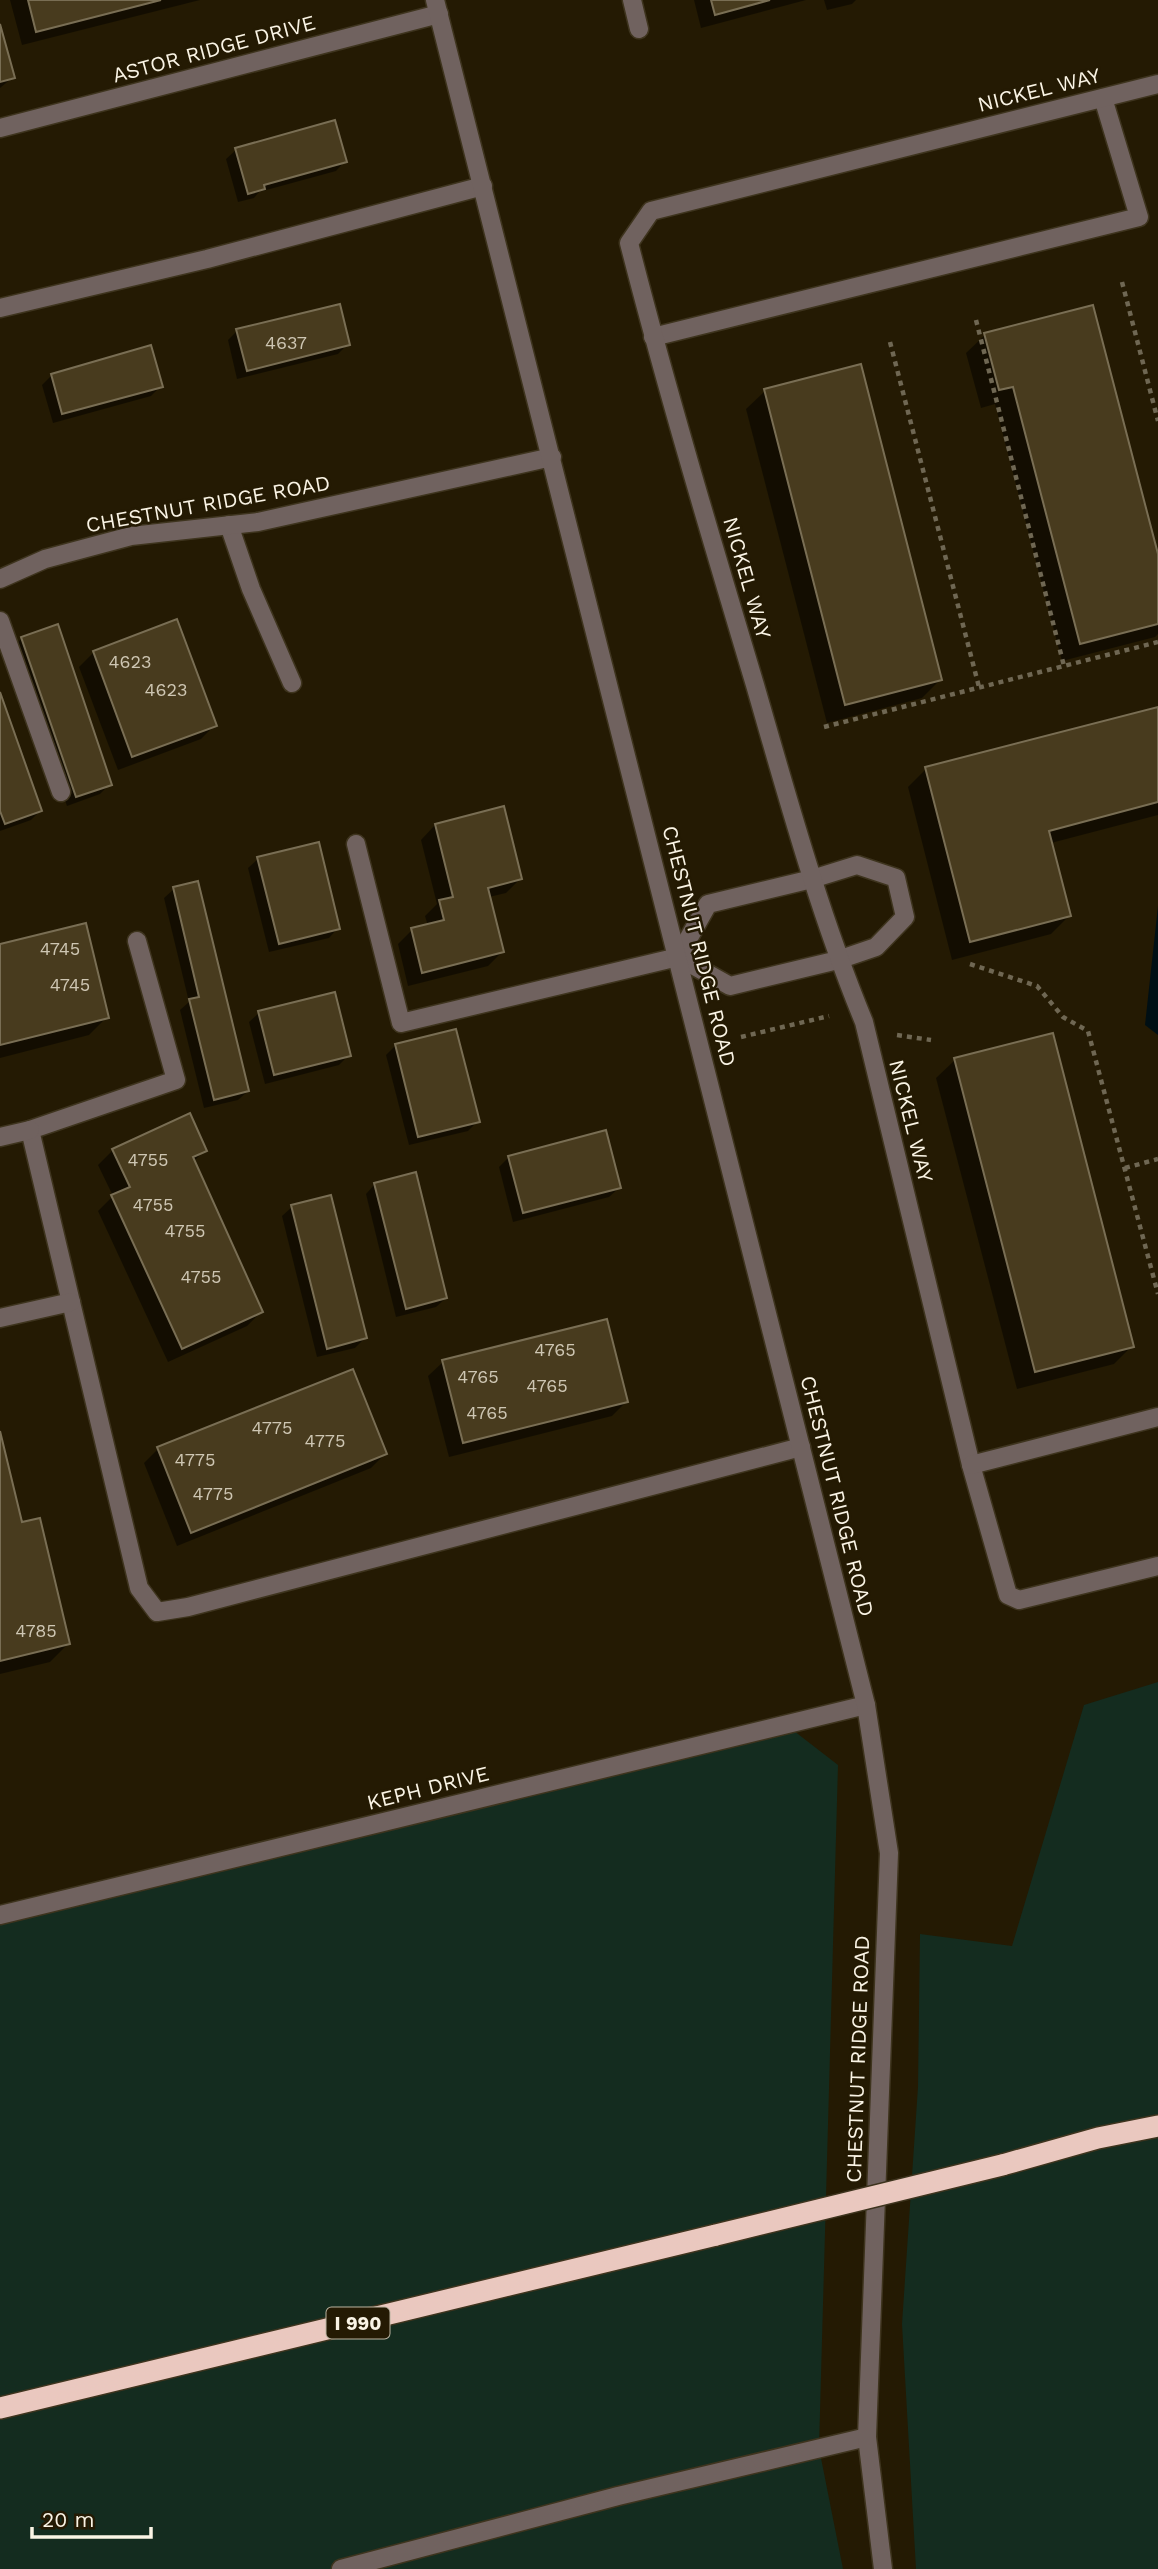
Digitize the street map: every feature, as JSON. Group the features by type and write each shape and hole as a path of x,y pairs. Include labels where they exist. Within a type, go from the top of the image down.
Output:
{"highway":[{"path":"1098,2138 1158,2114"},
{"name":"I 990","path":"0,2408 1002,2165 1098,2138 1158,2126"}],"street":[{"path":"632,0 639,29"},
{"name":"ASTOR RIDGE DRIVE","path":"0,128 437,7"},
{"name":"CHESTNUT RIDGE ROAD","path":"437,7 866,1704 889,1853 867,2437 883,2569"},
{"name":"NICKEL WAY","path":"1158,84 651,211 629,243 653,337 812,879 838,960 864,1022 971,1465 1008,1595 1019,1600 1158,1566"},
{"path":"653,337 1139,217 1103,98"},
{"path":"0,307 207,259 483,187"},
{"name":"CHESTNUT RIDGE ROAD","path":"0,579 45,559 131,536 258,522 551,457"},
{"path":"229,525 251,589 292,683"},
{"path":"0,621 61,792"},
{"path":"356,844 401,1023 678,957 730,986 838,960 876,947 905,917 896,877 857,865 812,879 708,904 678,957"},
{"path":"0,1137 30,1130 176,1080 137,941"},
{"path":"30,1130 139,1588 157,1612 188,1607 801,1447"},
{"path":"0,1318 71,1302"},
{"path":"971,1465 1158,1418"},
{"name":"KEPH DRIVE","path":"0,1915 866,1704"},
{"path":"341,2569 618,2496 867,2437"}],"path":[{"path":"1122,282 1158,421"},
{"path":"976,320 1064,666"},
{"path":"890,342 979,687"},
{"path":"824,727 1158,642"},
{"path":"970,964 1037,986 1063,1017 1088,1031 1158,1294"},
{"path":"1125,1168 1158,1158"}],"green space":[{"path":"1158,1682 1158,2569 916,2569 902,2324 918,2087 920,1934 1012,1946 1084,1705"},
{"path":"785,1724 838,1765 819,2448 843,2569 0,2569 0,1915"}],"shaded area":[{"path":"1158,906 1158,1035 1145,1025"}],"building":[{"path":"28,0 161,0 36,32"},
{"path":"711,0 770,0 715,15"},
{"path":"0,24 15,78 0,82"},
{"path":"335,120 347,162 264,185 265,189 248,194 235,148"},
{"path":"340,304 350,345 247,371 236,329"},
{"path":"1093,305 1158,554 1158,624 1080,644 1013,387 999,390 984,333"},
{"path":"151,345 163,387 62,414 51,374"},
{"path":"861,364 942,680 845,705 764,389"},
{"path":"177,619 217,726 132,757 93,651"},
{"path":"58,624 112,785 76,797 21,637"},
{"path":"0,692 42,811 5,824 0,811"},
{"path":"1158,707 1158,802 1049,831 1071,916 970,942 925,767"},
{"path":"504,806 522,879 488,888 504,952 422,973 411,928 444,920 439,900 453,897 435,824"},
{"path":"319,842 340,929 279,944 257,857"},
{"path":"198,881 249,1091 214,1100 189,999 199,997 173,887"},
{"path":"86,923 109,1018 0,1045 0,944"},
{"path":"335,992 351,1056 274,1075 258,1011"},
{"path":"456,1029 480,1122 418,1137 395,1044"},
{"path":"1053,1033 1134,1347 1035,1372 954,1058"},
{"path":"190,1113 207,1151 193,1157 263,1312 182,1349 111,1195 130,1187 112,1149"},
{"path":"606,1130 621,1188 523,1213 508,1156"},
{"path":"416,1172 447,1298 406,1309 374,1183"},
{"path":"331,1195 367,1338 327,1349 291,1205"},
{"path":"607,1319 628,1402 463,1443 442,1360"},
{"path":"353,1369 387,1454 191,1533 157,1447"},
{"path":"0,1431 22,1522 40,1518 70,1644 0,1661"}]}
